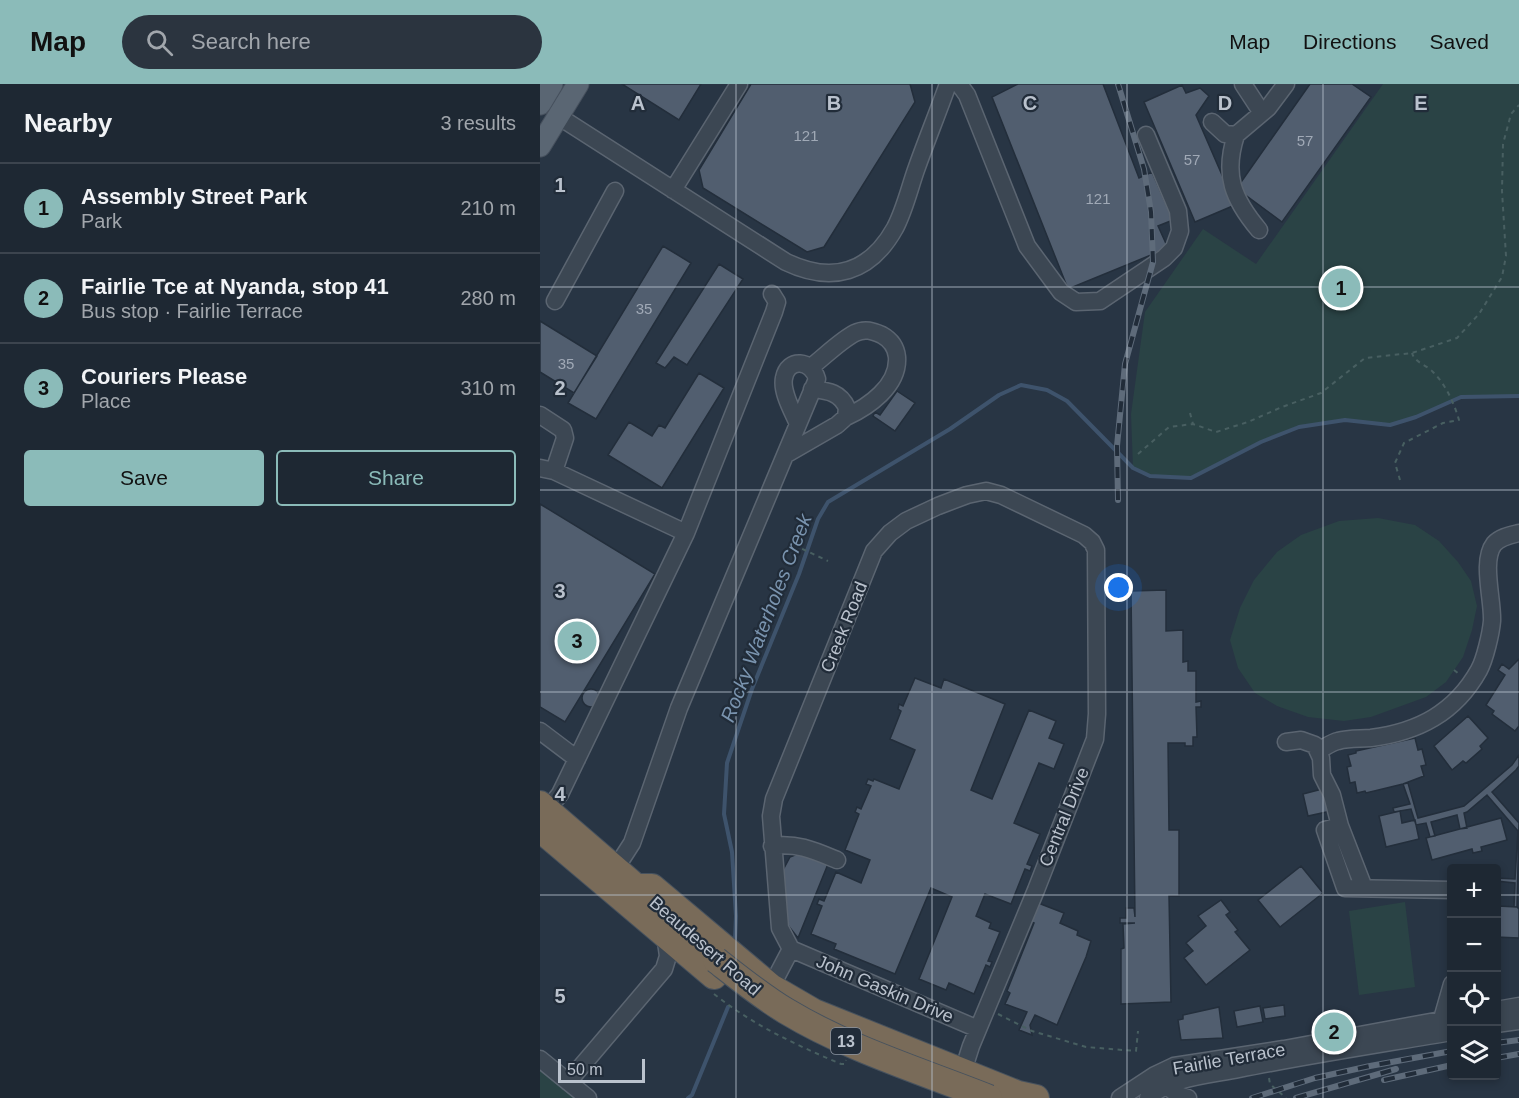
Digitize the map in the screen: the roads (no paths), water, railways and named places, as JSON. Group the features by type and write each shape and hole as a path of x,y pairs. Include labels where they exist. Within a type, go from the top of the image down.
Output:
{"highway":[{"name":"Beaudesert Road","path":"542,815 612,865 638,887 712,968 823,1031 989,1098"},
{"name":"Beaudesert Road","path":"542,815 665,935 712,968 760,1010 789,1029 845,1056 951,1098"},
{"path":"638,887 652,887 771,987 814,1012 1018,1094 1036,1098"},
{"path":"963,1071 968,1081 1011,1098"}],"main road":[{"path":"540,146 578,84"}],"street":[{"path":"673,190 739,84"},
{"path":"1243,84 1262,113"},
{"path":"1259,230 1243,210 1233,187 1231,168 1233,145 1236,135 1262,113 1286,84"},
{"path":"545,92 562,110 673,190 786,261 804,270 824,274 848,272 867,262 883,248 896,226 960,85 967,94 1027,246 1061,292 1076,302 1100,301 1164,258 1174,248 1180,231 1178,211 1146,135"},
{"path":"1212,122 1225,134 1236,135"},
{"path":"555,301 615,191"},
{"path":"542,815 560,795 686,533 774,312 777,303 772,294"},
{"path":"785,455 837,425 846,417 862,410 880,395 892,379 897,366 894,346 887,338 868,330 855,333 811,367"},
{"path":"612,865 623,857 632,843 679,708 817,379 811,367 800,363 792,366 784,379 785,389 798,424"},
{"path":"812,389 830,391 840,397 847,408 846,417"},
{"path":"540,415 563,430 565,438 547,469 686,533"},
{"name":"Creek Road","path":"791,949 780,928 772,846 771,816 774,799 874,551 890,533 906,521 938,506 986,491 1001,495 1084,535 1092,542 1096,550"},
{"path":"1318,751 1337,741 1372,738 1408,730 1437,717 1464,694 1480,667 1492,623 1492,597 1487,568 1490,555 1494,544 1504,537 1519,533"},
{"name":"Central Drive","path":"963,1071 1095,739 1097,714 1096,550"},
{"path":"540,731 577,759"},
{"path":"1286,742 1301,740 1315,745 1321,758 1322,776 1332,795 1340,826 1325,830 1345,888 1447,890"},
{"path":"772,846 790,844 806,847 837,860"},
{"path":"568,1082 664,969 668,956 665,935"},
{"path":"771,987 791,949"},
{"name":"John Gaskin Drive","path":"791,949 978,1029"},
{"path":"664,969 681,964 712,968"},
{"path":"1501,1009 1519,1006"},
{"path":"1501,1023 1519,1021"},
{"name":"Fairlie Terrace","path":"1120,1098 1155,1075 1174,1066 1447,1023"},
{"name":"Fairlie Terrace","path":"1148,1098 1153,1093 1168,1087 1201,1077 1447,1023"},
{"path":"540,1059 588,1098"},
{"path":"1155,1075 1178,1095 1190,1098 1201,1077"}],"waterway":[{"name":"Rocky Waterholes Creek","path":"735,941 736,916 732,852 724,814 727,763 752,689 799,574 818,519 828,502 950,429 999,395 1021,385 1047,390 1067,401 1133,468 1150,476 1191,478 1261,442 1299,427 1345,420 1390,425 1416,417 1461,397 1519,396"},
{"path":"688,1098 692,1095 728,1007"}],"railway":[{"path":"1118,84 1144,169 1151,212 1153,262 1125,364 1117,446 1118,500"},
{"path":"1501,1042 1519,1040"},
{"path":"1252,1098 1315,1078 1447,1052"},
{"path":"1501,1057 1519,1054"},
{"path":"1384,1080 1447,1066"},
{"path":"1296,1098 1396,1069"}],"place":[{"name":"Assembly Street Park","path":"1341,288"},
{"name":"Couriers Please","path":"577,641"},
{"name":"Fairlie Tce at Nyanda, stop 41","path":"1334,1032"}]}
